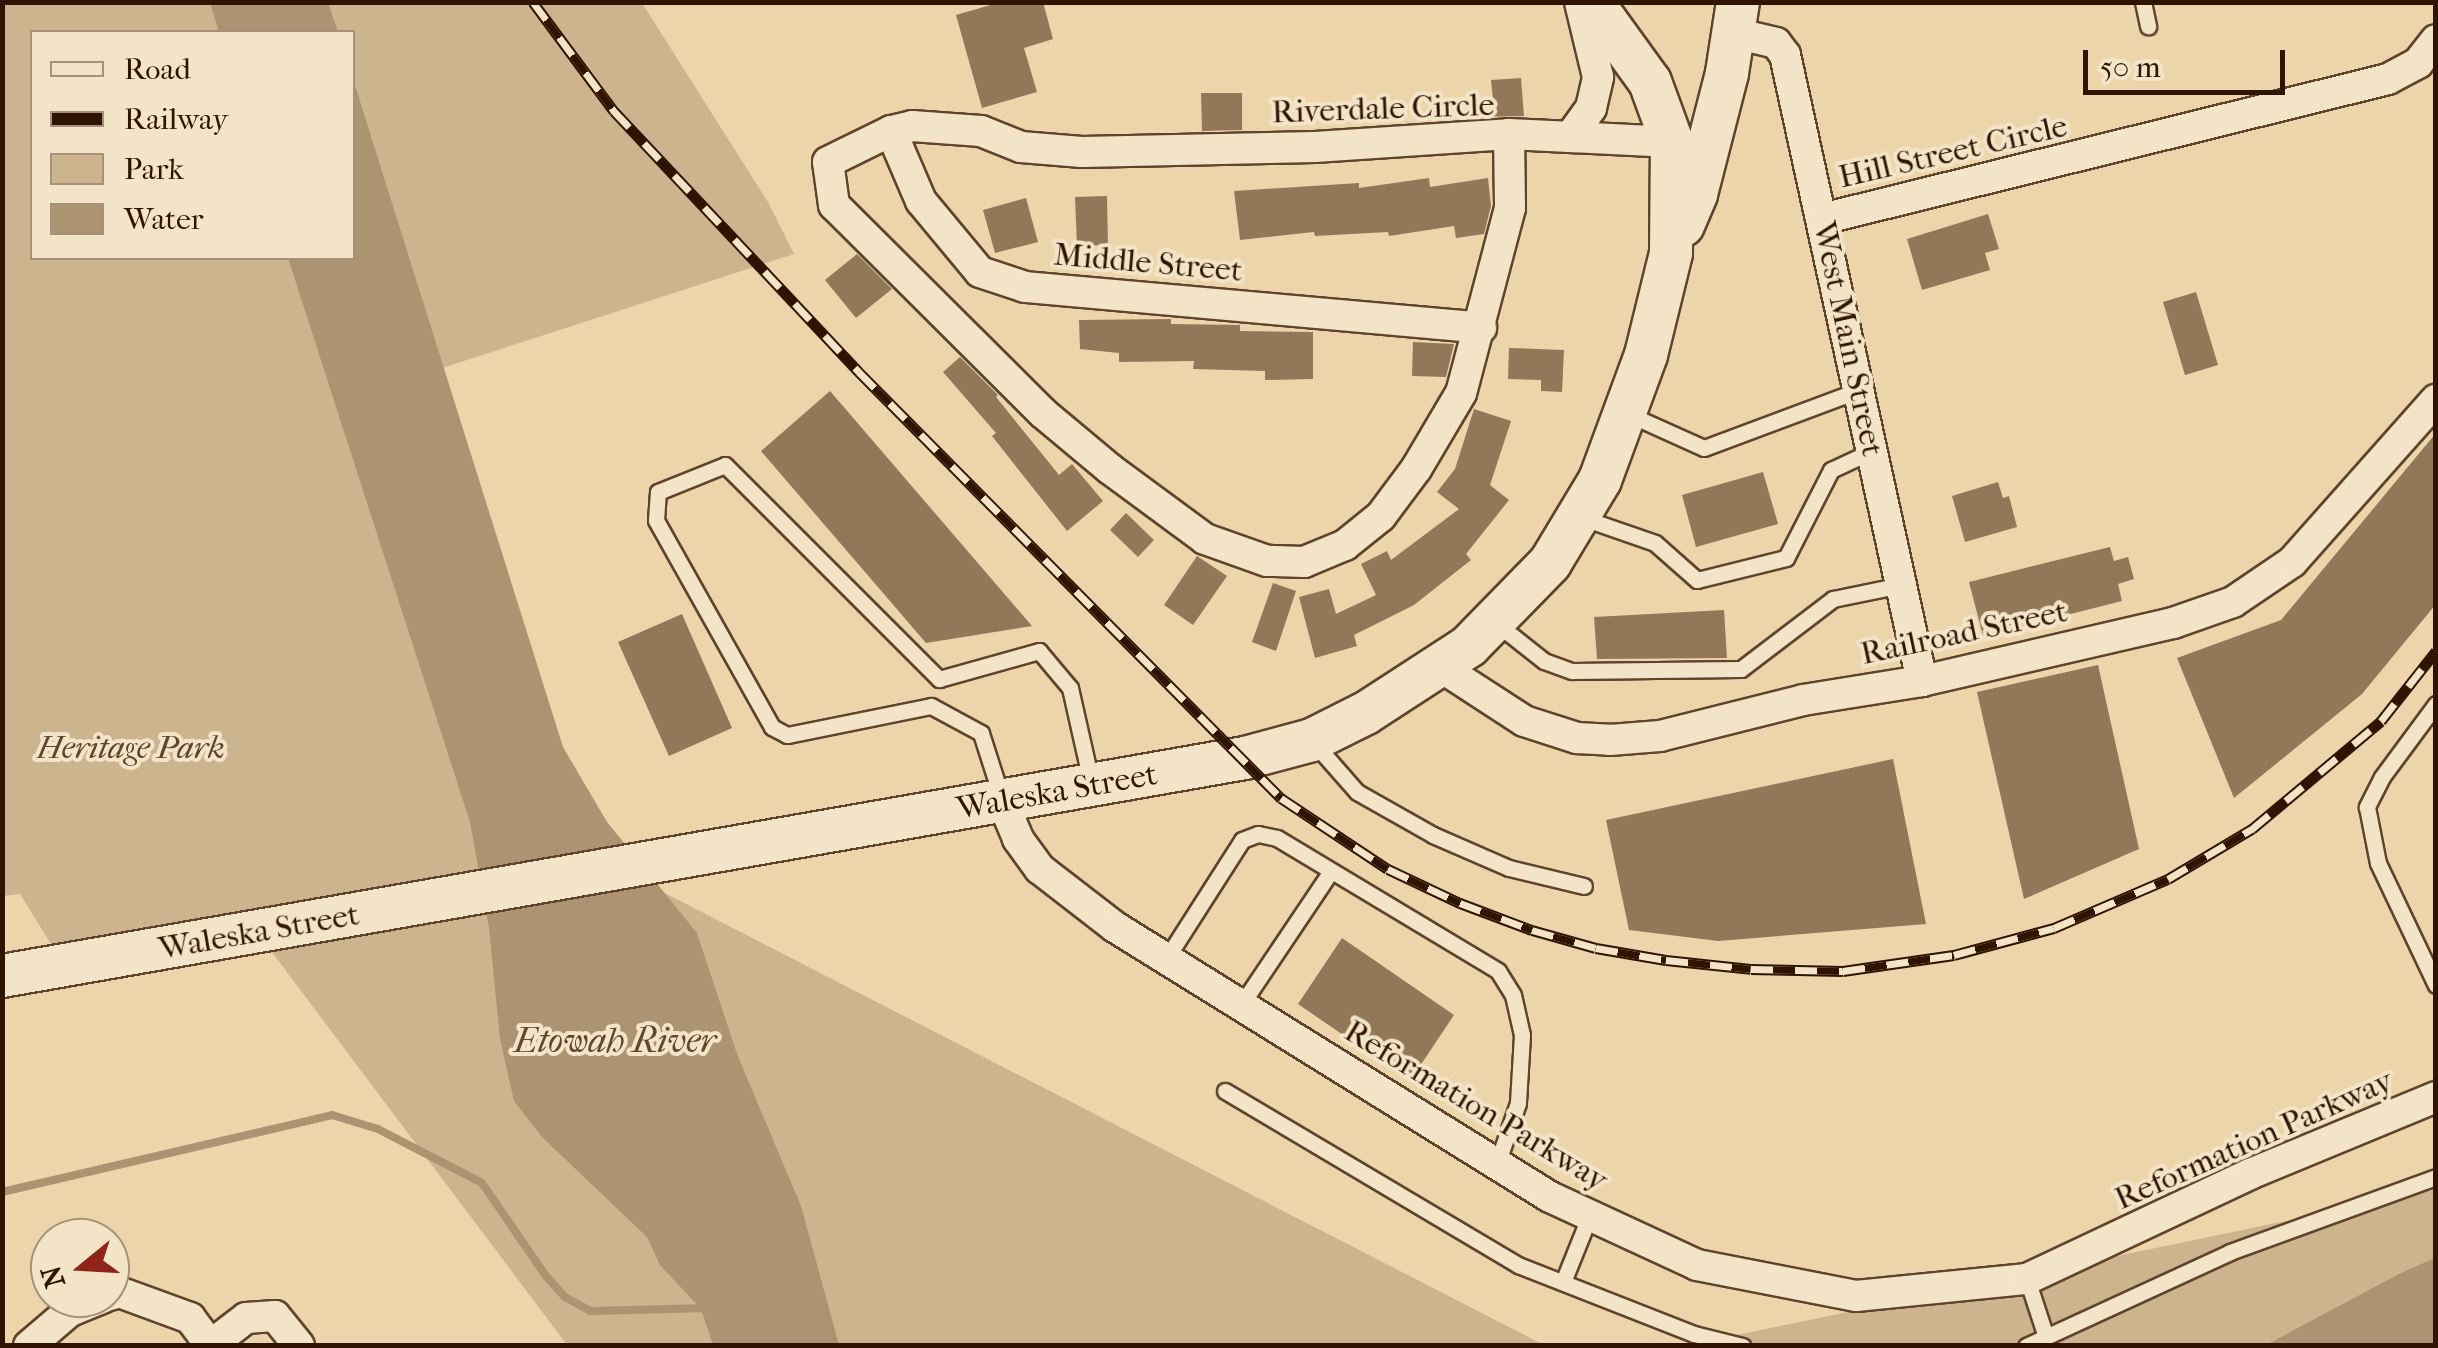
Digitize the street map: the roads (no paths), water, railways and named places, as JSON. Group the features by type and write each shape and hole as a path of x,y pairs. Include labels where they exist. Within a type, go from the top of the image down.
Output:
{"main road":[{"name":"Waleska Street","path":"2,976 1246,758 1312,740 1366,713 1440,667 1495,623 1550,563 1600,480 1646,355 1670,253 1672,142 1650,82 1592,2"},
{"name":"West Main Street","path":"1670,253 1696,194 1736,18"}],"street":[{"path":"1570,136 1591,108 1598,77 1580,2"},
{"name":"West Main Street","path":"1736,18 1776,43 1785,55 1922,681"},
{"name":"Hill Street Circle","path":"1822,219 2388,78 2418,62 2436,40"},
{"name":"Riverdale Circle","path":"912,126 981,131 1020,147 1082,152 1316,147 1509,134 1510,208 1461,393 1416,468 1380,516 1344,545 1304,562 1267,561 1205,540 1043,413 834,205 828,162 890,131 912,126"},
{"name":"Middle Street","path":"890,131 922,201 980,272 1025,287 1480,328"},
{"path":"1509,134 1672,142"},
{"name":"Railroad Street","path":"1440,667 1524,722 1577,738 1610,740 1660,736 1802,700 1922,681 2172,623 2232,602 2263,584 2313,543 2436,400"},
{"name":"Reformation Parkway","path":"1002,802 1018,839 1040,869 1115,927 1497,1164 1590,1216 1697,1266 1856,1296 2027,1279 2250,1174 2436,1096"},
{"path":"130,1296 190,1318 211,1345 246,1318 275,1316 300,1346"},
{"path":"29,1346 62,1318"}],"lane":[{"path":"2143,2 2148,26"},
{"path":"1626,413 1704,448 1860,390"},
{"path":"1579,516 1655,543 1697,580 1786,558 1831,470 1872,451"},
{"path":"939,679 726,465 658,492 656,520 772,727 787,735 931,706 981,733 1002,802"},
{"path":"1495,623 1544,661 1572,671 1742,670 1833,599 1901,585"},
{"path":"939,679 1038,651 1070,688 1092,786"},
{"path":"931,706 939,679"},
{"path":"2436,704 2382,777 2367,807 2368,834 2378,863 2436,985"},
{"path":"1312,740 1356,792 1433,835 1509,868 1584,886"},
{"path":"1166,959 1242,840 1258,834 1277,838 1498,971 1514,996 1522,1034 1518,1103 1497,1164"},
{"path":"1240,1005 1332,871"},
{"path":"1225,1091 1518,1265 1694,1334 1744,1346"},
{"path":"2026,1346 2230,1252 2436,1177"},
{"path":"1563,1282 1590,1216"},
{"path":"2027,1279 2046,1337"}],"water":[{"path":"210,3 328,3 337,30 218,30"},
{"name":"Etowah River","path":"355,85 563,747 607,822 697,933 737,1054 801,1206 839,1345 713,1345 701,1309 660,1265 647,1237 542,1137 514,1101 500,1039 489,928 470,822 289,260 355,260"},
{"path":"2435,1258 2435,1345 2266,1345 2401,1273"}],"waterway":[{"path":"2,1192 332,1115 378,1129 482,1183 546,1276 565,1297 590,1311 710,1308"}],"railway":[{"path":"533,2 614,111 859,372 1281,798 1388,869 1460,903 1532,930 1596,948 1666,960 1751,969 1843,971 1954,955 2054,928 2168,879 2252,829 2381,721 2436,651"}],"park label":[{"name":"Heritage Park","path":"131,748"}]}
